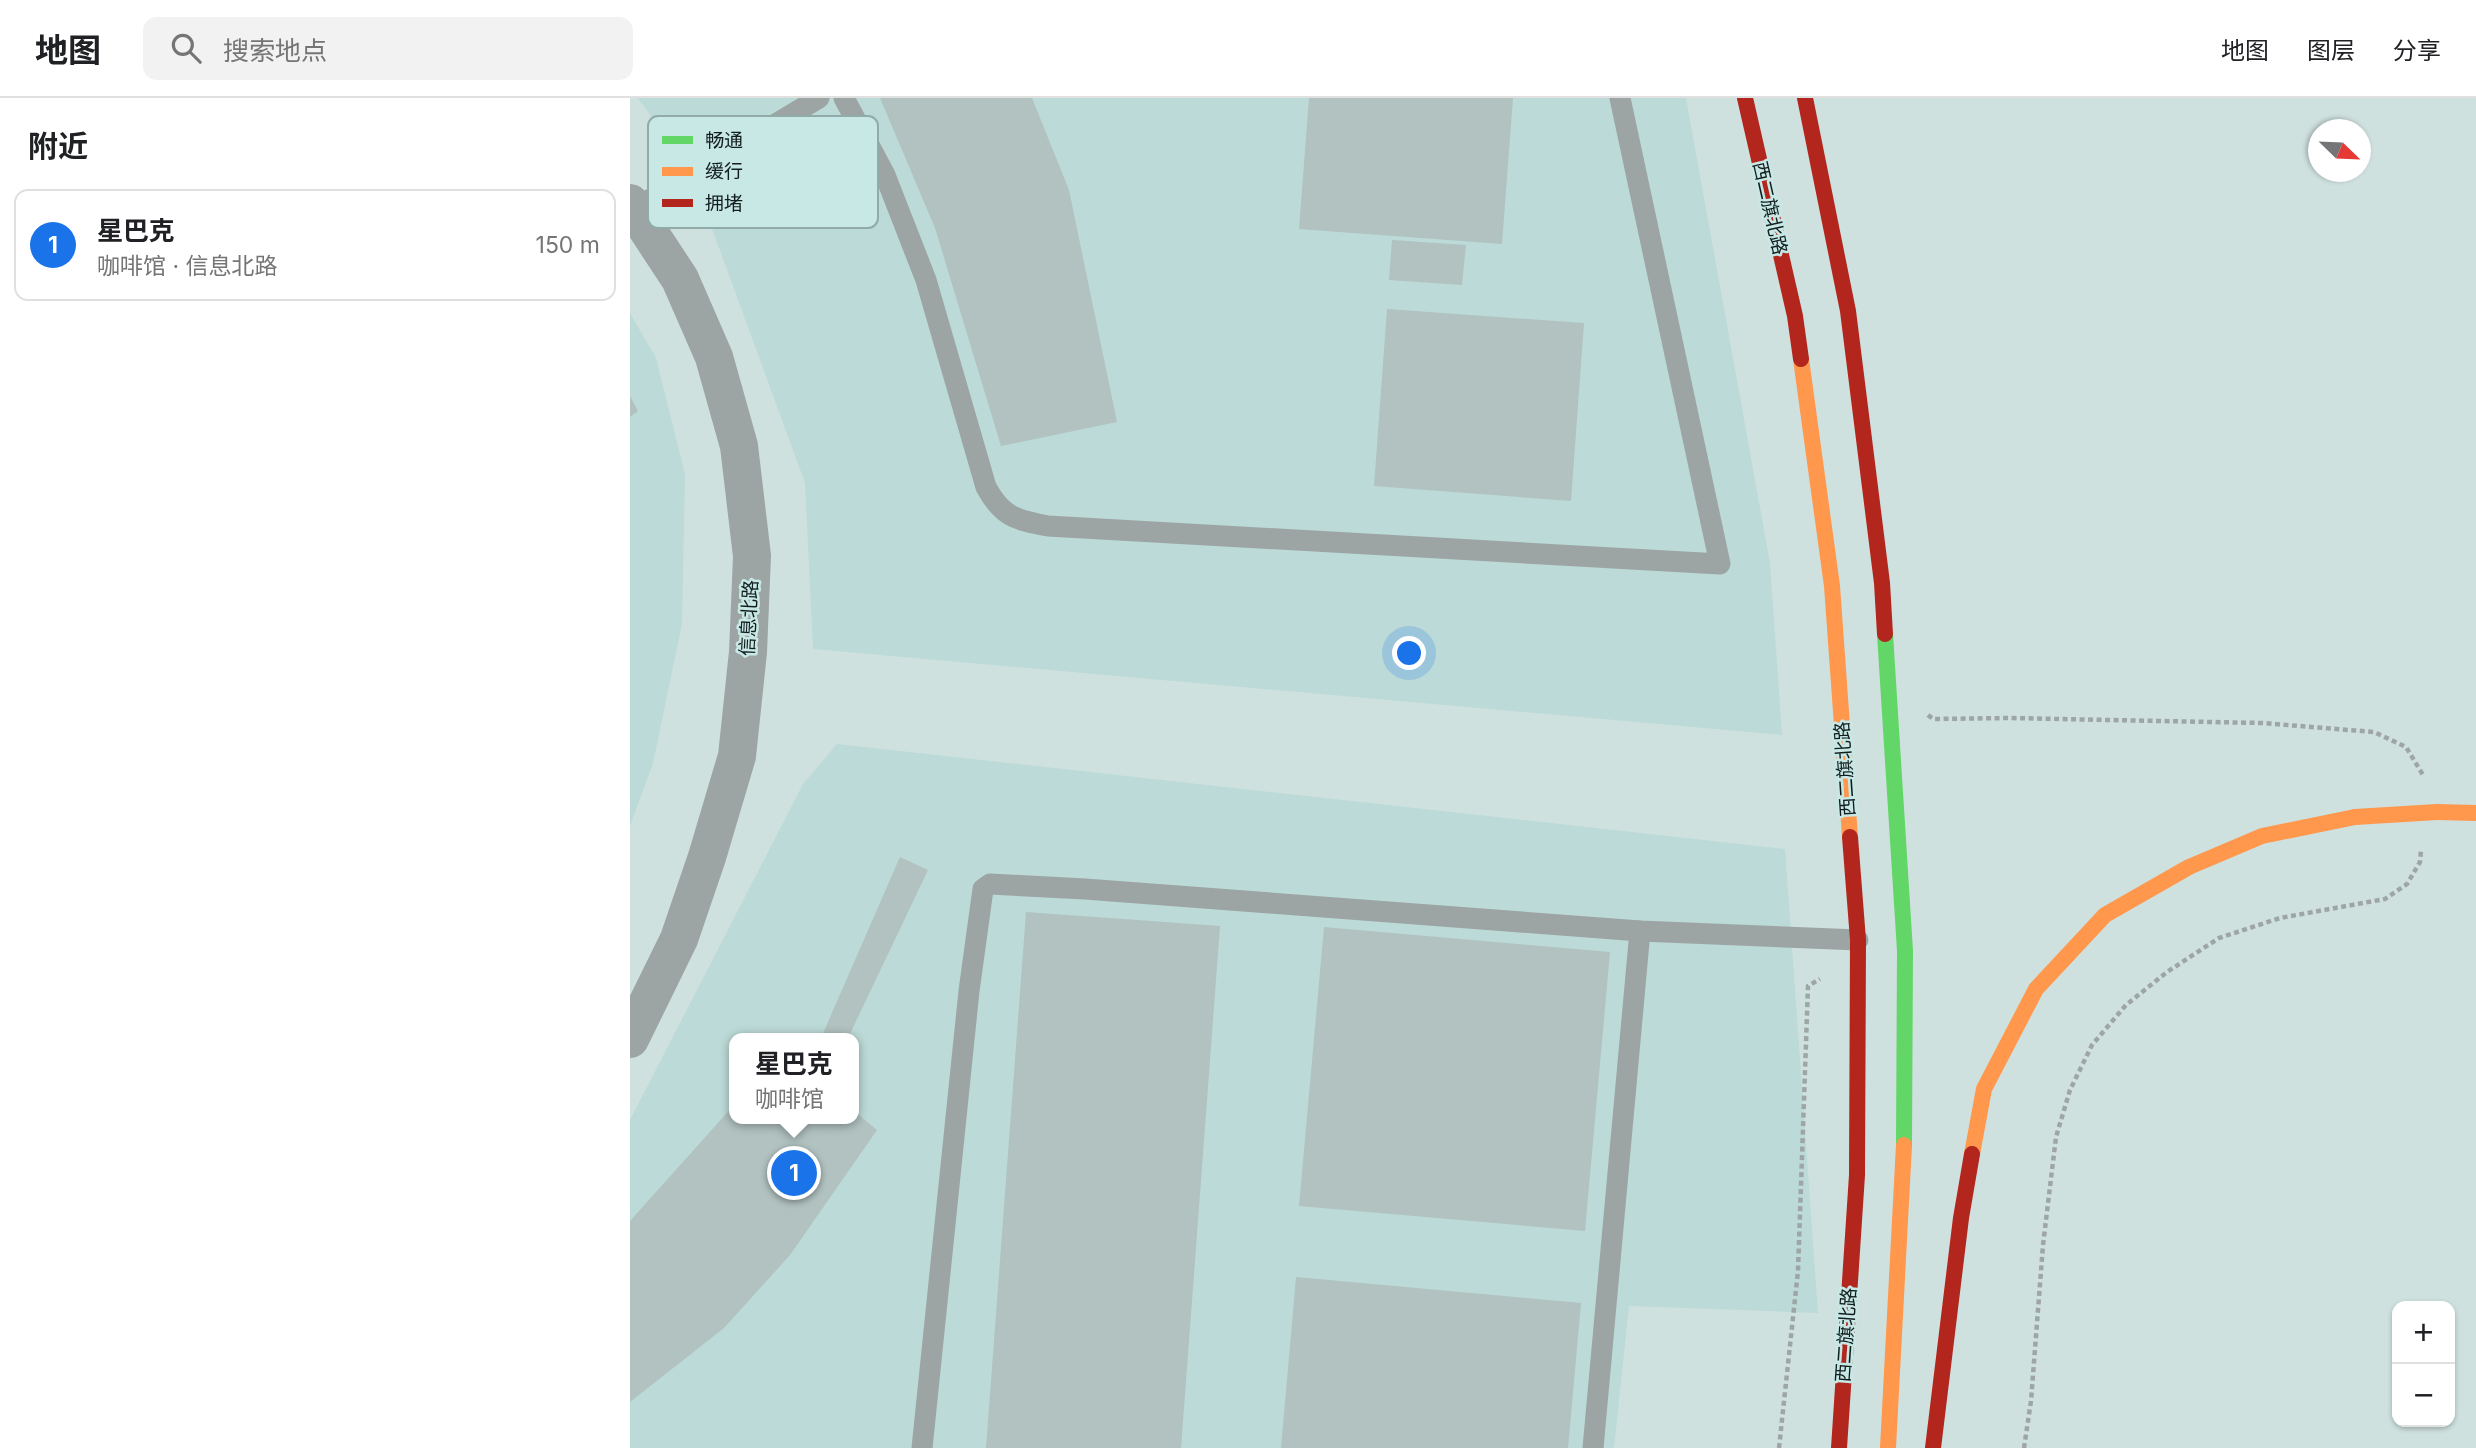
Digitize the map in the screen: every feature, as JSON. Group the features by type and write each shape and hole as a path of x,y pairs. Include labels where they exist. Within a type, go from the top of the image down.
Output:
{"main road":[{"name":"西二旗北路","path":"1745,98 1795,316 1832,586 1858,947 1857,1175 1839,1448"},
{"path":"1805,98 1848,311 1882,583 1905,951 1903,1168 1888,1448"},
{"path":"1933,1448 1961,1219 1984,1089 2036,989 2105,915 2189,867 2262,836 2355,817 2437,812 2476,813"}],"street":[{"name":"信息北路","path":"630,1039 679,939 737,757 748,652 752,556 739,446 714,356 680,279 632,206"}],"lane":[{"path":"788,116 819,98"},
{"path":"844,98 854,116"},
{"path":"878,162 926,280 986,487 996,506 1017,521 1062,527 1720,564 1620,98"},
{"path":"632,206 648,197"},
{"path":"922,1448 969,991 983,889 990,884 1858,947"},
{"path":"1593,1448 1640,931"}],"path":[{"path":"1888,676 1933,719 2262,723 2374,732 2406,747 2425,778"},
{"path":"2024,1448 2031,1401 2043,1245 2056,1137 2070,1090 2092,1045 2126,1005 2167,972 2219,938 2280,918 2385,898 2407,884 2420,862 2421,848"},
{"path":"1779,1448 1798,1271 1808,986 1858,947"}],"shaded area":[{"path":"638,98 1686,98 1770,563 1782,735 813,649 805,483 712,228 878,228 878,116 651,116"},
{"path":"630,313 656,358 685,474 682,624 653,763 630,826"},
{"path":"837,744 1785,849 1818,1313 1629,1306 1614,1448 630,1448 630,1120 803,784"}],"building":[{"path":"880,98 1032,98 1069,190 1117,422 1001,446 935,228"},
{"path":"1309,98 1513,98 1502,244 1299,229"},
{"path":"1392,240 1466,245 1462,285 1389,280"},
{"path":"1387,309 1584,323 1571,501 1374,486"},
{"path":"630,396 638,411 630,417"},
{"path":"900,857 928,870 850,1033 823,1033"},
{"path":"1026,912 1220,926 1181,1448 986,1448"},
{"path":"1324,927 1610,952 1585,1231 1299,1206"},
{"path":"729,1111 729,1124 859,1124 859,1115 877,1130 790,1255 724,1328 630,1402 630,1221"},
{"path":"1296,1277 1581,1303 1568,1448 1281,1448"}],"traffic: fast":[{"path":"1885,634 1905,951 1904,1145"}],"traffic: slow":[{"path":"1801,359 1832,586 1850,837"},
{"path":"2437,812 2476,813"},
{"path":"2355,817 2437,812"},
{"path":"1972,1154 1984,1089 2036,989 2105,915 2189,867 2262,836 2355,817"},
{"path":"1888,1448 1904,1145"}],"traffic: jam":[{"path":"1745,98 1795,316 1801,359"},
{"path":"1805,98 1848,311 1882,583 1885,634"},
{"path":"1839,1448 1857,1175 1858,940 1850,837"},
{"path":"1933,1448 1961,1218 1972,1154"}],"place":[{"name":"星巴克","path":"794,1173"}]}
